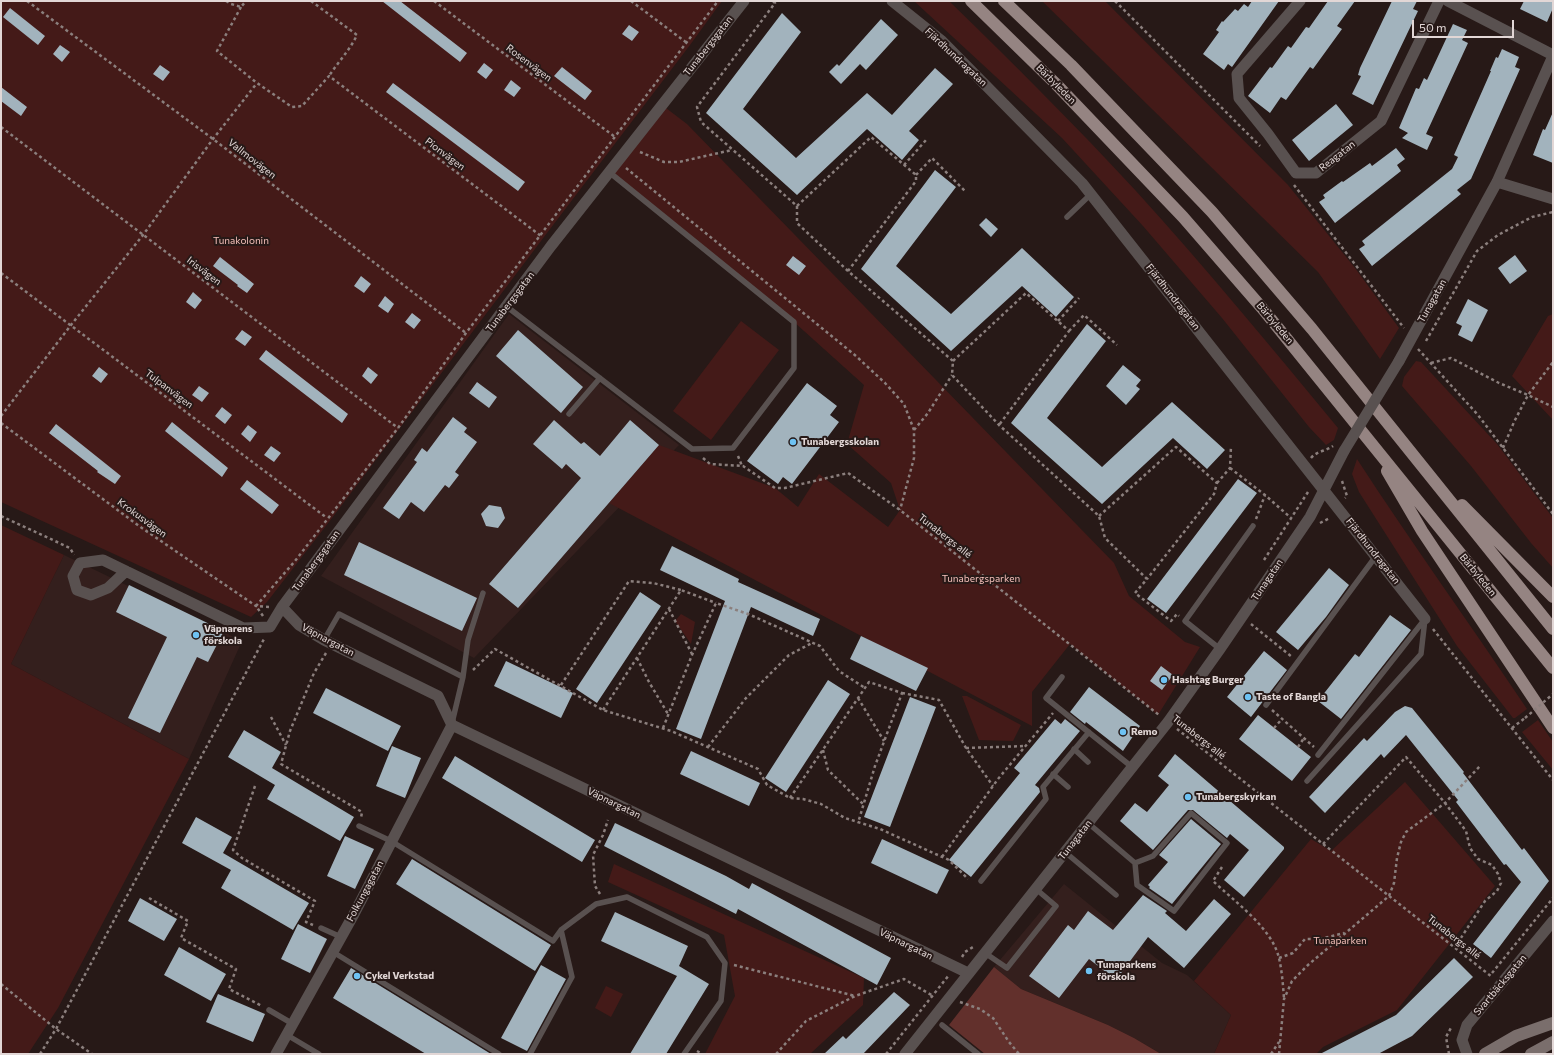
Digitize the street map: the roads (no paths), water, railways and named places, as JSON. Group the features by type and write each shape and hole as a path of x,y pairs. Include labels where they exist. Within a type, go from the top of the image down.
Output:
{"main road":[{"name":"Bärbyleden","path":"971,1 1056,84 1183,218 1262,308 1553,668"},
{"path":"1004,1 1071,66 1212,212 1312,329 1553,629"},
{"path":"1365,434 1422,531 1553,728"},
{"path":"1417,459 1553,597"}],"street":[{"name":"Tunabergsgatan","path":"126,571 243,628 270,628 282,608 551,246 744,1"},
{"name":"Fjärdhundragatan","path":"892,1 942,41 1082,183 1305,464 1425,619"},
{"name":"Reagatan","path":"1300,1 1237,74 1239,98 1268,134 1296,173 1316,173 1382,121 1439,1"},
{"path":"1448,1 1553,56"},
{"name":"Tunagatan","path":"905,1054 1168,722 1310,517 1324,489 1340,447 1412,340 1498,182 1553,56"},
{"path":"1498,182 1553,200"},
{"path":"103,560 126,571 108,588 92,595 77,590 72,576 80,564 103,560"},
{"name":"Väpnargatan","path":"282,608 299,626 328,642 438,696 452,725 968,973"},
{"name":"Folkungagatan","path":"276,1054 333,952 452,725"},
{"name":"Svartbäcksgatan","path":"1467,1054 1462,1040 1467,1025 1553,921"},
{"path":"1485,1054 1516,1036 1553,1023"},
{"path":"1531,1054 1553,1042"}],"lane":[{"path":"506,306 692,449 733,448 794,368 794,322 609,172"},
{"path":"1067,217 1091,194"},
{"path":"569,414 600,378"},
{"path":"1220,649 1185,621 1253,526"},
{"path":"1266,705 1376,555"},
{"path":"452,725 463,677 468,640 483,593"},
{"path":"328,642 339,614 463,677"},
{"path":"1319,754 1425,619"},
{"path":"1307,781 1421,654 1425,619"},
{"path":"1062,677 1046,698 1132,767"},
{"path":"982,881 1046,799 1043,787 1089,732"},
{"path":"1074,749 1088,762"},
{"path":"1053,774 1068,787"},
{"path":"1088,823 1135,863 1137,885 1174,911 1227,843 1191,813 1153,856 1135,863"},
{"path":"359,826 391,841 553,941 561,930 596,904 628,897 707,937 725,963 722,1001 684,1054"},
{"path":"1065,852 1116,895"},
{"path":"985,953 1007,968 1056,906 1036,888"},
{"path":"321,928 341,937"},
{"path":"530,1054 572,977 561,930"},
{"path":"333,952 499,1054"},
{"path":"269,1010 293,1024"},
{"path":"942,1025 978,1054"},
{"path":"287,1035 319,1054"}],"place":[{"name":"Tunabergsskolan","path":"793,442"},
{"name":"Väpnarens förskola","path":"196,635"},
{"name":"Hashtag Burger","path":"1164,680"},
{"name":"Taste of Bangla","path":"1248,697"},
{"name":"Remo","path":"1123,732"},
{"name":"Tunabergskyrkan","path":"1188,797"},
{"name":"Tunaparkens förskola","path":"1089,971"},
{"name":"Cykel Verkstad","path":"357,976"}],"park label":[{"name":"Tunakolonin","path":"241,241"},
{"name":"Tunabergsparken","path":"981,579"},
{"name":"Tunaparken","path":"1340,941"}]}
